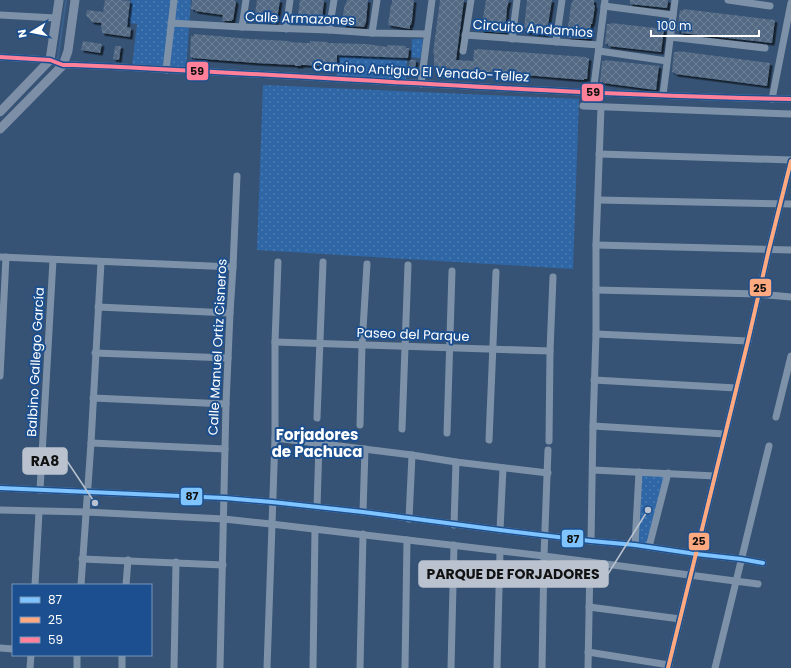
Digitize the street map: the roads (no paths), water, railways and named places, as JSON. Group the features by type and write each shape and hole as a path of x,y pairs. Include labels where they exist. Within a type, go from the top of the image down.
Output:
{"main road":[{"path":"0,112 50,60 59,0"},
{"path":"0,129 63,65 68,52 75,0"}],"street":[{"path":"166,70 174,0"},
{"path":"242,27 246,0"},
{"path":"286,29 290,0"},
{"path":"329,30 334,0"},
{"path":"372,33 377,0"},
{"path":"421,84 432,0"},
{"name":"Circuito Andamios","path":"463,51 471,0"},
{"path":"512,39 516,0"},
{"path":"556,42 562,0"},
{"path":"663,95 675,0"},
{"path":"728,0 770,6"},
{"path":"594,93 605,3 673,15"},
{"path":"772,99 791,3"},
{"path":"0,15 56,18"},
{"name":"Calle Armazones","path":"171,23 372,33 427,34"},
{"name":"Circuito Andamios","path":"465,35 556,42 599,48 668,61"},
{"path":"670,37 765,48"},
{"name":"Camino Antiguo El Venado-Tellez","path":"0,58 50,60 63,65 594,93 791,100"},
{"path":"583,106 791,114"},
{"path":"591,541 596,334 596,245 601,107"},
{"path":"588,652 669,666 791,161 599,154"},
{"name":"Calle Manuel Ortiz Cisneros","path":"220,668 226,404 237,176"},
{"path":"598,200 791,204"},
{"path":"596,245 791,250"},
{"path":"0,376 3,257 233,267"},
{"name":"Balbino Gallego García","path":"40,490 52,260"},
{"path":"81,584 101,262"},
{"path":"267,668 275,438 275,342 278,262"},
{"path":"317,418 323,262"},
{"path":"360,425 362,345 367,264"},
{"path":"402,429 408,265"},
{"path":"447,433 452,271"},
{"path":"489,440 496,272"},
{"path":"548,441 550,351 554,277"},
{"path":"596,290 758,294 791,297"},
{"path":"98,307 230,313"},
{"path":"596,334 748,342"},
{"name":"Paseo del Parque","path":"275,342 405,345 550,351"},
{"path":"95,353 228,358"},
{"path":"776,417 791,356"},
{"path":"594,380 736,388"},
{"path":"93,398 226,404"},
{"path":"593,426 725,434"},
{"path":"275,438 548,473"},
{"path":"90,443 225,449"},
{"path":"317,507 319,444"},
{"path":"715,668 769,446"},
{"path":"363,512 365,449"},
{"path":"542,668 544,535 548,450"},
{"path":"410,519 412,455"},
{"path":"454,525 456,462"},
{"path":"500,530 503,468"},
{"path":"593,470 714,476"},
{"path":"635,545 639,472"},
{"path":"649,547 668,473"},
{"path":"0,488 225,498 272,502 363,512 454,525 635,545 763,563"},
{"path":"0,510 86,512 224,519 454,545 758,584"},
{"path":"35,584 40,512"},
{"path":"313,668 315,529"},
{"path":"360,668 363,534"},
{"path":"405,668 407,540"},
{"path":"452,668 454,545"},
{"path":"497,668 500,551"},
{"path":"82,558 223,565"},
{"path":"126,584 128,560"},
{"path":"174,668 176,562"},
{"path":"588,668 590,562"},
{"path":"590,607 680,619"},
{"path":"0,648 12,649"},
{"path":"30,668 31,656"},
{"path":"77,668 78,656"},
{"path":"122,656 122,668"}],"waterway":[{"path":"57,61 66,0"}],"place":[{"name":"RA8","path":"95,503"},
{"name":"PARQUE DE FORJADORES","path":"648,510"}],"district":[{"name":"Forjadores de Pachuca","path":"317,444"}]}
